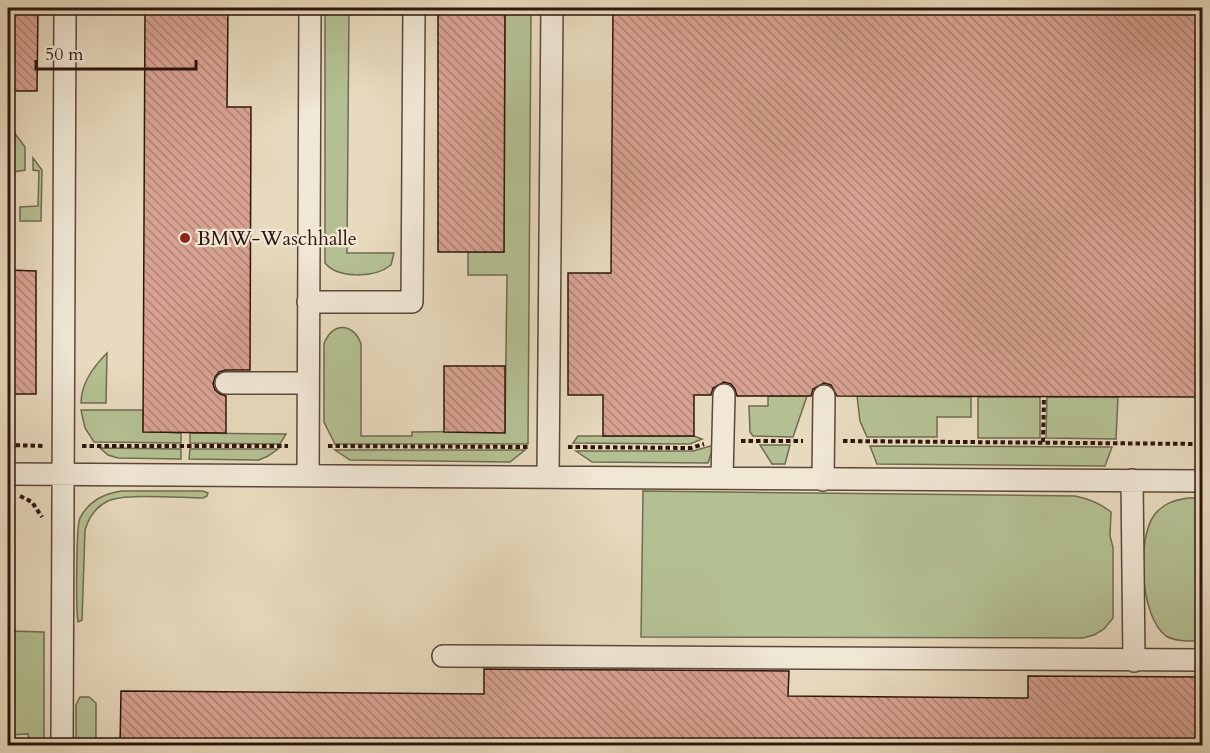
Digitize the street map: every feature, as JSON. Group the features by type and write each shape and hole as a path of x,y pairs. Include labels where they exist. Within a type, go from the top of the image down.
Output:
{"lane":[{"path":"62,746 65,8"},
{"path":"308,476 310,8"},
{"path":"308,302 412,302 414,8"},
{"path":"548,477 552,8"},
{"path":"226,383 308,383"},
{"path":"722,478 724,395"},
{"path":"823,480 824,396"},
{"path":"8,474 1203,481"},
{"path":"1132,480 1134,661"},
{"path":"442,656 1203,660"}],"path":[{"path":"1043,442 1044,397"},
{"path":"8,445 691,448 710,442 823,441 1203,444"}],"green space":[{"path":"325,8 349,8 347,253 394,253 391,265 367,274 339,272 325,263"},
{"path":"505,8 531,8 528,444 335,444 324,422 324,344 332,331 337,328 353,332 361,344 361,436 412,436 412,432 505,431 507,275 468,275 468,252 504,252"},
{"path":"8,131 13,131 25,147 25,170 8,173"},
{"path":"33,158 42,170 41,221 20,221 20,207 38,206 39,171 33,170"},
{"path":"107,353 106,403 81,403 83,389 89,376"},
{"path":"768,396 807,396 793,437 753,436 750,432 749,406 768,406"},
{"path":"857,396 971,397 971,417 937,417 937,437 867,437 860,421"},
{"path":"978,397 1040,397 1040,438 978,438"},
{"path":"1047,397 1118,397 1116,439 1046,438"},
{"path":"81,410 143,410 143,431 181,433 181,443 94,442 85,428"},
{"path":"190,433 286,434 280,444 190,443"},
{"path":"578,436 694,436 702,439 690,444 573,443"},
{"path":"714,445 708,463 592,462 576,451 693,451"},
{"path":"760,445 790,445 785,464 772,464"},
{"path":"870,446 1112,447 1105,466 877,464"},
{"path":"100,448 181,449 181,459 118,458 108,455"},
{"path":"190,449 278,449 259,460 189,459"},
{"path":"335,450 525,450 510,462 350,460"},
{"path":"121,491 203,491 208,493 203,498 127,497 108,501 96,509 85,530 82,620 78,622 77,569 80,518 97,499"},
{"path":"643,491 1075,496 1085,498 1111,512 1113,618 1104,629 1083,638 641,637"},
{"path":"1188,498 1202,498 1202,641 1179,640 1166,636 1157,626 1151,612 1144,577 1145,541 1149,525 1155,514 1170,503"},
{"path":"8,631 44,632 44,745 30,745 28,734 8,735"},
{"path":"80,697 89,697 96,703 96,745 76,745 76,705"}],"building":[{"path":"8,8 38,8 37,91 8,91"},
{"name":"BMW-Waschhalle","path":"145,8 228,8 227,107 251,107 250,370 226,370 219,372 215,377 213,384 215,390 226,396 226,433 143,432"},
{"path":"438,8 505,8 504,252 438,252"},
{"path":"613,8 1199,8 1198,397 837,396 831,385 824,383 813,389 811,396 737,396 731,384 724,382 713,388 711,395 694,395 694,436 603,436 603,395 568,395 568,273 611,273"},
{"path":"8,270 36,271 36,394 8,394"},
{"path":"444,366 505,366 505,433 444,432"},
{"path":"484,669 789,671 788,696 1028,698 1028,676 1203,677 1203,746 120,746 121,691 484,694"}],"place":[{"name":"BMW-Waschhalle","path":"185,238"}]}
